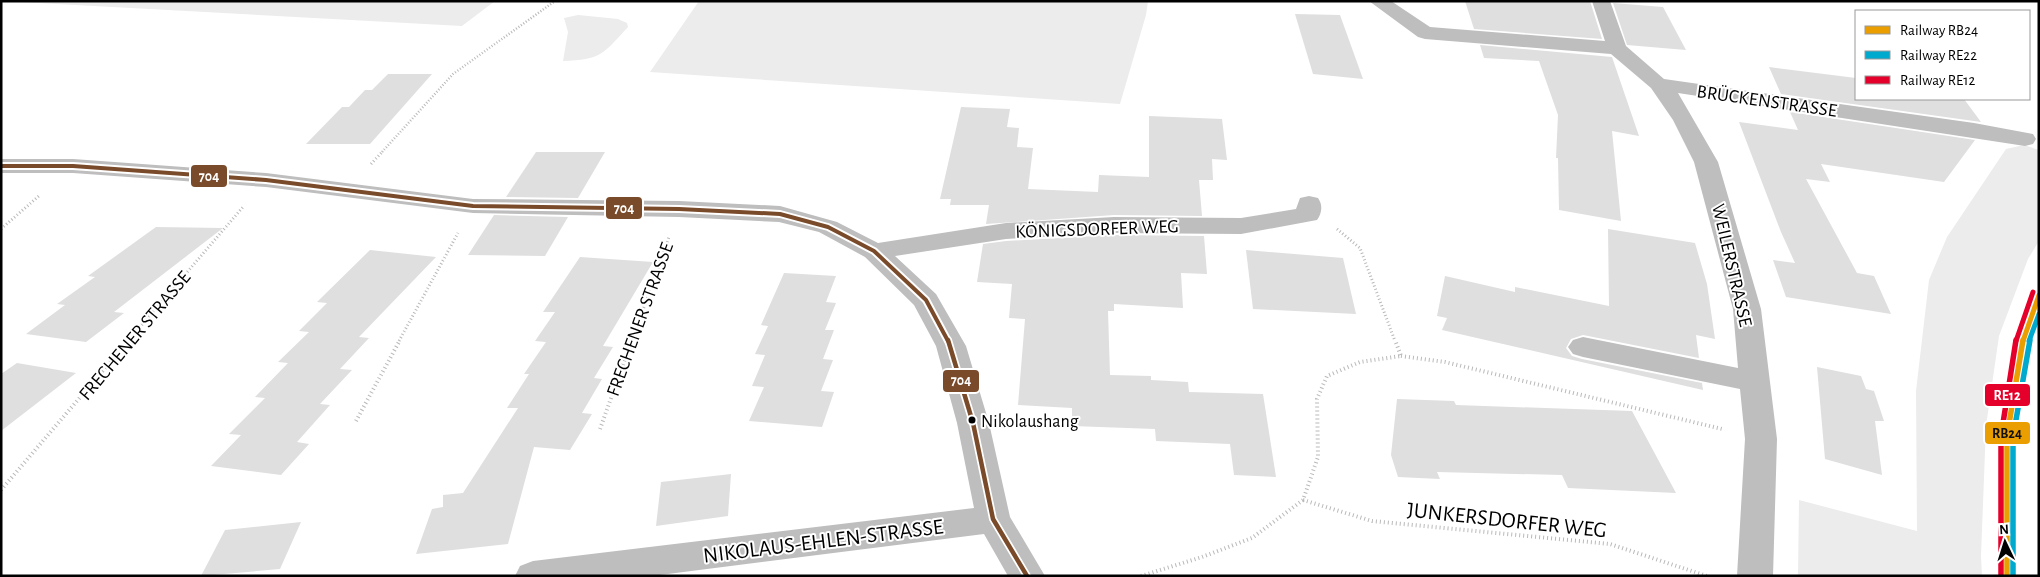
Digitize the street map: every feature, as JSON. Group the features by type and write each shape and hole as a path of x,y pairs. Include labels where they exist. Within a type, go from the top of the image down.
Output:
{"street":[{"path":"1378,1 1425,33 1617,48"},
{"name":"WEILERSTRASSE","path":"1601,1 1617,48 1669,96 1706,162 1747,309 1761,439 1755,576"},
{"name":"BRÜCKENSTRASSE","path":"1658,84 1964,128 2024,139"},
{"path":"1,166 73,166 266,180 473,206 679,208 780,214 828,227 874,251 926,300 951,346 973,423 993,519 1027,576"},
{"name":"KÖNIGSDORFER WEG","path":"874,251 1006,231 1114,225 1241,226 1309,209"},
{"path":"1583,347 1755,382"},
{"name":"NIKOLAUS-EHLEN-STRASSE","path":"533,576 600,572 993,519"}],"path":[{"path":"347,190 447,79 555,1"},
{"path":"1,229 73,166"},
{"name":"FRECHENER STRASSE","path":"1,490 266,180"},
{"path":"356,421 473,206"},
{"name":"FRECHENER STRASSE","path":"600,430 679,208"},
{"path":"1309,209 1360,248 1401,356"},
{"path":"1140,576 1202,557 1252,538 1303,500 1318,457 1316,399 1327,376 1360,362 1401,356 1445,362 1761,439"},
{"name":"JUNKERSDORFER WEG","path":"1303,500 1372,521 1610,544 1707,576"}],"shaded area":[{"path":"1,1 495,1 462,26"},
{"path":"699,1 1148,1 1146,15 1120,104 650,72"},
{"path":"578,15 618,19 627,23 628,27 613,44 600,54 586,59 563,61 568,32 564,18"},
{"path":"2024,145 2039,150 2039,241 2028,259 1999,336 1986,426 1981,556 1982,576 1798,576 1799,500 1917,531 1916,391 1929,280 1947,237 2006,149"}],"building":[{"path":"1465,1 1590,1 1602,39 1474,29"},
{"path":"1613,3 1663,7 1686,50 1627,45"},
{"path":"1295,14 1340,15 1363,79 1313,74"},
{"path":"1480,45 1612,57 1639,136 1612,131 1621,221 1559,210 1558,158 1556,158 1558,115 1539,61 1484,58"},
{"path":"1769,67 1855,78 1855,100 1965,100 1981,122 1781,94"},
{"path":"388,74 432,74 370,144 306,144 342,107 349,107 365,90 372,90"},
{"path":"961,107 1010,109 1007,127 1019,128 1017,147 1033,148 1028,189 1098,192 1099,175 1149,177 1149,116 1222,119 1227,160 1212,159 1213,180 1199,180 1202,216 1114,215 986,224 989,205 950,205 951,199 940,199"},
{"path":"1790,112 1975,140 1944,182 1821,164 1830,182 1806,179 1857,273 1874,276 1891,314 1786,297 1773,260 1795,263 1781,232 1739,122 1798,130"},
{"path":"536,152 605,152 578,198 506,197"},
{"path":"494,215 568,217 545,256 468,255"},
{"path":"156,227 223,228 114,312 124,313 86,342 26,334 65,305 57,304 95,277 88,276"},
{"path":"1608,229 1695,243 1707,284 1715,339 1696,335 1699,358 1583,335 1571,339 1566,348 1572,356 1582,359 1702,383 1703,390 1442,330 1447,318 1437,316 1445,276 1515,292 1515,287 1609,306"},
{"path":"1114,235 1204,236 1207,274 1181,273 1183,308 1114,304 1114,311 1108,311 1110,375 1151,376 1151,380 1188,382 1189,392 1263,394 1276,477 1234,475 1230,444 1156,441 1155,429 1072,426 1072,408 1018,405 1025,319 1009,318 1012,284 977,282 983,244"},
{"path":"370,250 436,257 359,337 369,338 340,369 352,370 320,404 330,405 297,442 309,444 281,475 211,466 241,435 229,434 265,398 255,397 288,363 278,362 309,332 299,331 327,303 317,302"},
{"path":"1246,250 1343,258 1356,314 1253,309"},
{"path":"580,257 653,262 603,346 613,347 594,378 602,379 582,413 592,414 570,450 534,447 508,544 416,554 432,509 443,507 443,495 463,493 518,408 507,408 529,374 524,374 546,342 535,341 555,312 543,312"},
{"path":"784,273 836,276 826,302 836,303 825,330 834,330 823,359 833,360 821,391 834,392 822,427 749,421 764,387 752,386 765,355 755,354 768,326 761,325"},
{"path":"17,363 76,373 1,431 1,374"},
{"path":"1817,367 1861,376 1866,389 1874,391 1884,421 1875,421 1882,475 1825,459"},
{"path":"1397,399 1454,401 1456,405 1632,411 1676,493 1568,488 1562,475 1437,472 1440,479 1398,477 1391,455"},
{"path":"731,474 728,516 656,526 661,482"},
{"path":"301,522 280,569 201,576 225,530"}],"rail line":[{"name":"RE12","path":"2001,576 2001,436 2016,341 2033,292"},
{"name":"RB24","path":"2007,576 2007,436 2022,343 2039,295"},
{"name":"RE22","path":"2013,576 2013,437 2028,345 2039,314"}],"transit line":[{"name":"704","path":"1,166 73,166 266,180 473,206 679,209 780,214 828,227 874,251 926,300 951,346 973,423 993,519 1027,576"}],"place":[{"name":"Nikolaushang","path":"972,420"}]}
